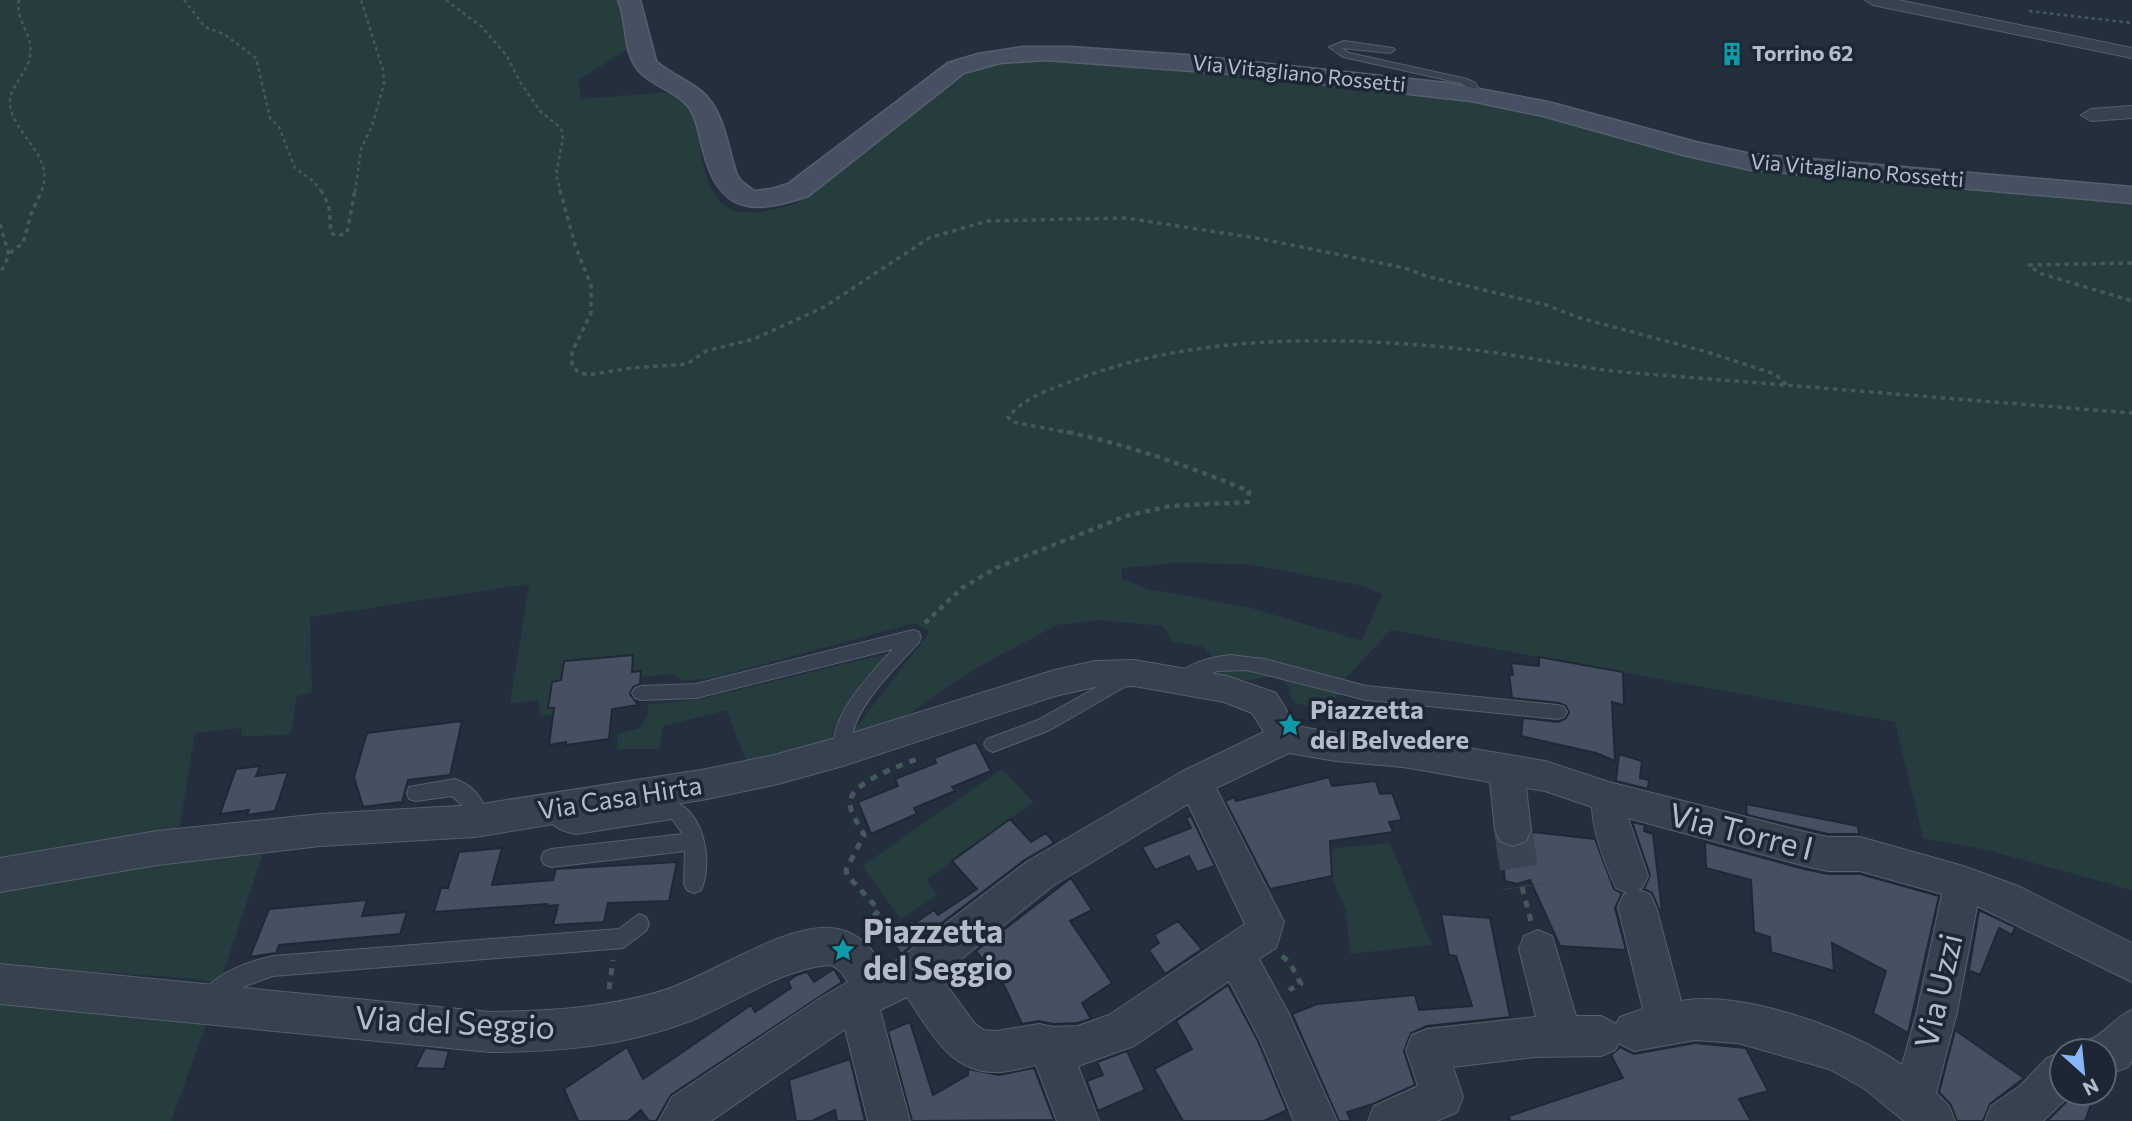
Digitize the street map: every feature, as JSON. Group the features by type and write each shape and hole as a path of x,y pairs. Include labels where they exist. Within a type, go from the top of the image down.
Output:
{"street":[{"name":"Via Vitagliano Rossetti","path":"629,0 645,64 700,103 706,113 720,170 727,185 736,194 750,199 773,198 798,190 956,68 981,58 1009,54 1189,62 1425,87 1478,95 1563,114 1708,154 1751,162 2132,195"},
{"path":"1873,0 2132,53"},
{"path":"1993,9 2007,28"},
{"path":"2091,115 2132,112"},
{"name":"Via Casa Hirta","path":"0,875 158,848 320,830 475,821 720,781 843,751 1055,683 1095,674 1133,673 1227,689 1265,703 1286,738"},
{"path":"680,1121 698,1104 867,994 912,973 1041,873 1195,782 1286,738"},
{"name":"Via Torre I","path":"1286,738 1336,747 1404,752 1545,776 1609,798 1805,849 1828,854 1860,854 1963,883 2005,898 2132,962"},
{"path":"1506,769 1513,830"},
{"path":"912,973 961,1038 976,1050 996,1052 1039,1044 1053,1047 1078,1046 1120,1032 1262,935 1265,922 1195,782"},
{"path":"1609,798 1610,820 1633,891 1616,1032"},
{"name":"Via Uzzi","path":"1924,1110 1937,1012 1963,883"},
{"name":"Via del Seggio","path":"0,984 490,1032 555,1032 634,1021 691,1001 802,950 827,946 846,949"},
{"path":"846,949 860,966 867,994 859,1010 889,1121"},
{"path":"1538,949 1616,1032"},
{"path":"1235,953 1275,1026 1307,1118"},
{"path":"1389,1121 1442,1097 1427,1050 1534,1037 1616,1032 1703,1019 1736,1023 1821,1043 1873,1069 1924,1110"},
{"path":"2118,1046 2132,1030"},
{"path":"1053,1047 1060,1078 1077,1121"},
{"path":"2006,1121 2035,1101 2048,1088"}],"lane":[{"path":"1390,50 1344,44 1334,47 1346,55 1464,81 1471,85 1478,95"},
{"path":"641,693 696,691 913,637"},
{"path":"843,751 840,742 850,713 913,637"},
{"path":"1181,681 1200,668 1232,662 1282,671 1330,686 1366,692 1558,712"},
{"path":"993,744 1044,724 1133,673"},
{"path":"416,793 455,787 477,807 475,821"},
{"path":"557,808 558,818 563,823 576,825 675,810 687,816 694,830 694,884"},
{"path":"551,858 694,841"},
{"path":"208,1003 228,983 245,973 273,966 623,938 639,924"}],"path":[{"path":"10,253 23,243 31,214 46,181 34,145 25,135 10,103 12,92 31,64 28,33 19,24 15,12 19,0"},
{"path":"184,0 205,27 225,34 256,58 270,118 279,127 295,168 313,181 322,192 328,206 331,233 336,236 347,233 350,227 361,149 372,126 384,84 383,70 361,0"},
{"path":"446,0 482,27 507,56 520,82 540,111 561,128 563,138 556,175 575,245 592,285 591,313 572,352 572,365 578,372 588,375 631,368 673,367 687,364 706,351 726,344 754,340 824,307 929,238 948,230 987,221 1084,217 1126,218 1262,239 1316,253 1405,268 1426,276 1546,305 1580,318 1707,352 1775,374 1788,386"},
{"path":"1993,9 2039,11 2132,23"},
{"path":"0,224 10,253 10,260 0,274"},
{"path":"2132,263 2066,265 2040,262 2029,265 2039,273 2132,301"},
{"path":"913,637 919,628 962,588 996,568 1038,549 1126,516 1170,506 1248,502 1249,491 1188,466 1112,442 1012,422 1008,417 1016,408 1044,392 1113,366 1166,354 1228,345 1365,341 1482,351 1607,371 2132,413"},
{"path":"846,949 879,910 846,870 864,835 849,802 852,793 866,781 934,752"},
{"path":"608,992 616,938"},
{"path":"1275,948 1290,963 1301,984 1292,989"}],"green space":[{"path":"0,0 615,0 619,3 627,49 579,80 581,99 673,92 694,115 711,188 718,200 728,208 740,212 755,212 795,204 962,75 1001,64 1067,59 1396,88 1523,109 1706,159 2132,200 2132,890 1987,850 1923,838 1895,722 1391,630 1343,681 1332,711 1295,703 1290,696 1291,689 1275,677 1241,681 1215,679 1215,659 1203,647 1172,641 1163,626 1099,620 1057,625 976,668 877,736 851,734 930,632 915,623 712,678 682,681 672,674 641,677 641,671 632,672 633,655 564,661 561,680 552,682 548,708 554,708 553,715 540,716 538,700 510,704 529,584 310,617 312,692 297,696 291,735 241,736 242,728 195,733 178,836 0,862","holes":["1175,563 1247,564 1363,586 1382,594 1362,641 1247,607 1148,589 1122,579 1122,568"]},
{"path":"891,653 836,725 826,749 748,767 727,710 663,726 660,749 618,749 617,734 640,728 649,714 647,705 700,699"},
{"path":"1002,769 1033,802 926,880 937,895 901,919 862,866"},
{"path":"1390,843 1432,945 1350,954 1346,911 1332,876 1330,849"},
{"path":"266,844 220,983 188,978 0,966 0,885"},
{"path":"0,1000 206,1025 171,1121 0,1121"}],"building":[{"path":"633,655 632,672 641,671 640,684 633,687 630,694 638,705 612,709 609,739 549,745 554,708 548,708 552,682 561,680 564,661"},
{"path":"1539,657 1623,672 1624,705 1612,702 1615,761 1596,753 1521,736 1523,718 1558,722 1565,719 1569,713 1566,706 1559,703 1512,698 1509,674 1513,675 1511,663 1539,666"},
{"path":"462,721 450,775 408,780 402,802 363,807 354,777 367,733"},
{"path":"976,742 991,771 952,787 955,791 914,808 917,814 871,834 858,802 898,786 895,779 936,763 934,758"},
{"path":"1619,754 1642,761 1640,778 1649,780 1648,789 1616,781"},
{"path":"260,766 256,776 288,772 275,811 247,815 249,810 220,814 236,769"},
{"path":"1329,777 1332,786 1376,781 1380,794 1392,793 1402,820 1389,822 1393,832 1330,841 1332,876 1270,889 1225,801 1234,797 1236,801"},
{"path":"1746,804 1858,826 1859,834 1828,834 1747,815"},
{"path":"1191,816 1215,866 1197,872 1189,856 1155,870 1142,847 1191,828 1186,818"},
{"path":"1010,819 1031,842 1046,833 1054,843 1026,859 901,954 889,936 912,920 915,923 934,910 938,915 977,889 952,861"},
{"path":"1632,822 1645,825 1644,831 1653,834 1662,910 1652,893 1644,889 1650,875"},
{"path":"1533,832 1595,839 1614,889 1622,893 1615,908 1626,950 1560,946 1530,880 1517,884 1505,881 1501,844 1514,848 1527,843"},
{"path":"1705,842 1804,869 1828,874 1860,874 1939,896 1908,1033 1873,1013 1886,971 1832,943 1834,971 1771,952 1770,937 1754,932 1751,880 1706,868"},
{"path":"502,848 492,885 553,880 556,869 677,862 669,901 608,903 604,922 553,925 558,905 546,906 547,904 434,912 441,888 448,888 459,852"},
{"path":"1071,878 1092,910 1070,921 1112,983 1082,1003 1091,1019 1077,1023 1053,1024 1039,1021 1022,1024 1005,987 976,951"},
{"path":"367,900 362,916 407,912 400,934 279,945 276,953 250,957 269,909"},
{"path":"1979,910 2015,927 2012,935 1999,928 1980,975 1971,971 1967,981"},
{"path":"1441,914 1490,918 1510,1017 1427,1026 1411,1033 1404,1051 1415,1085 1373,1104 1347,1112 1351,1121 1339,1121 1292,1014 1317,1004 1415,995 1419,1010 1472,1006 1456,956 1449,955"},
{"path":"1178,921 1202,949 1165,974 1149,950 1159,943 1154,935"},
{"path":"834,969 842,982 671,1095 656,1121 649,1121 641,1110 628,1121 578,1121 564,1089 627,1047 643,1079 751,1005 755,1012 791,988 788,981 797,975 807,972 814,982"},
{"path":"1228,985 1258,1041 1287,1110 1264,1121 1183,1121 1154,1069 1192,1049 1176,1021"},
{"path":"910,1022 933,1095 968,1075 968,1069 999,1075 1034,1068 1054,1120 912,1121 888,1031"},
{"path":"1955,1030 2024,1078 1990,1104 1983,1121 1957,1121 1951,1105 1939,1092"},
{"path":"1695,1043 1746,1048 1768,1091 1739,1099 1751,1121 1510,1121 1509,1116 1623,1078 1611,1055 1620,1047 1634,1054"},
{"path":"425,1048 449,1051 444,1069 415,1068"},
{"path":"1127,1051 1145,1090 1098,1111 1087,1081 1103,1075 1097,1062"},
{"path":"850,1059 865,1121 837,1121 835,1110 812,1121 796,1121 789,1080"},
{"path":"2061,1107 2090,1107 2085,1121 2047,1121"}],"tunnel":[{"path":"1513,830 1522,887"}],"place":[{"name":"Torrino 62","path":"1732,54"},
{"name":"Piazzetta del Belvedere","path":"1290,725"},
{"name":"Piazzetta del Seggio","path":"843,950"}]}
